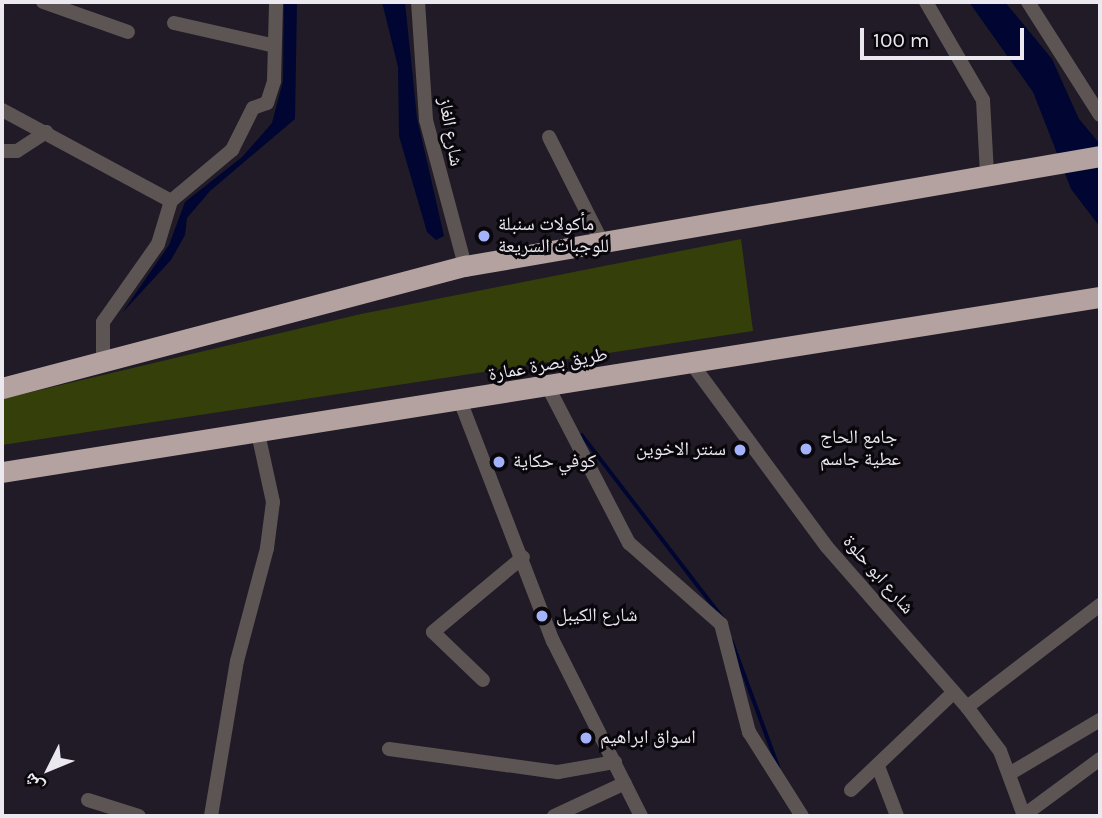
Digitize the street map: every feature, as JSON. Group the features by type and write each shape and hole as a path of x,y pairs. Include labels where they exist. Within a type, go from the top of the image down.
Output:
{"highway":[{"path":"2,388 465,266 601,240 1100,156"},
{"name":"طريق بصرة عمارة","path":"2,472 461,403 1100,298"}],"street":[{"path":"43,2 128,32"},
{"path":"103,360 103,322 159,244 171,201 232,150 253,108 267,103 274,81 271,45 276,2"},
{"name":"شارع الغاز","path":"418,2 426,120 465,266"},
{"path":"926,2 983,100 988,175"},
{"path":"1028,2 1100,115"},
{"path":"174,23 271,45"},
{"path":"2,110 171,201"},
{"path":"2,151 17,151 46,132"},
{"path":"548,137 601,240"},
{"name":"شارع ابو حلوة","path":"692,364 827,547 967,707 1009,774 1023,816"},
{"path":"548,387 629,543 721,624 749,732 802,816"},
{"path":"461,403 523,557 553,641 641,816"},
{"path":"211,816 237,661 267,548 273,502 258,433"},
{"path":"483,680 433,632 523,557"},
{"path":"967,707 1100,605"},
{"path":"851,790 879,769 954,692"},
{"path":"1009,774 1100,720"},
{"path":"389,749 558,772 615,762"},
{"path":"1023,816 1100,759"},
{"path":"879,769 897,816"},
{"path":"554,816 625,783"},
{"path":"88,800 139,816"}],"green space":[{"path":"741,239 753,331 2,445 2,399 361,314"}],"water":[{"path":"284,2 297,2 295,119 210,191 187,218 185,235 171,260 122,313 169,245 185,202 242,157 272,123 283,81"},
{"path":"382,2 405,2 417,118 444,236 436,240 427,232 399,136 398,67"},
{"path":"969,2 1005,2 1052,59 1079,119 1100,144 1100,227 1071,189 1033,92"}],"waterway":[{"path":"582,435 725,621"},
{"path":"732,641 779,768"}],"place":[{"name":"مأكولات سنبلة للوجبات السريعة","path":"484,236"},
{"name":"جامع الحاج عطية جاسم","path":"806,449"},
{"name":"سنتر الاخوين","path":"740,450"},
{"name":"كوفي حكاية","path":"499,462"},
{"name":"شارع الكيبل","path":"542,616"},
{"name":"اسواق ابراهيم","path":"586,738"}]}
